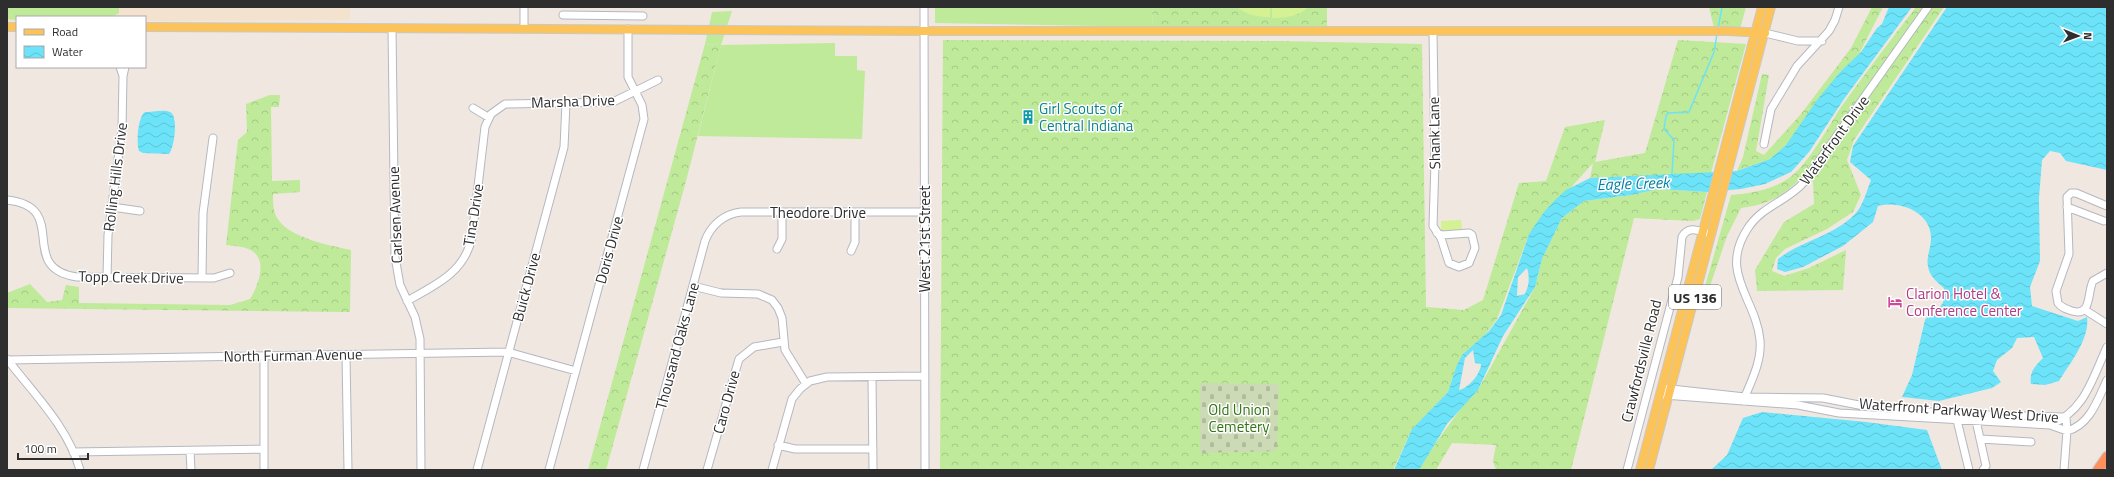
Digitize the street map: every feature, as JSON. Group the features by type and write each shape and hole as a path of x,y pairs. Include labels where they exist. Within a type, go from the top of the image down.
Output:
{"highway":[{"path":"2098,470 2107,458"}],"main road":[{"name":"Crawfordsville Road","path":"1649,470 1670,393 1707,233 1710,204 1762,7"},
{"name":"Crawfordsville Road","path":"1640,470 1661,391 1707,233 1719,204 1771,7"},
{"path":"146,27 924,31 1756,31 1765,33"}],"street":[{"path":"524,7 524,29"},
{"name":"West 21st Street","path":"924,7 925,470"},
{"path":"1764,144 1771,108 1797,66 1822,41 1835,20 1838,7"},
{"name":"Waterfront Drive","path":"1744,399 1758,362 1760,344 1757,327 1738,276 1738,253 1744,234 1761,213 1790,196 1804,182 1928,7"},
{"path":"563,15 643,16"},
{"path":"573,15 573,29"},
{"name":"Carlsen Avenue","path":"392,28 395,257 400,285 418,326 421,353 421,470"},
{"name":"Doris Drive","path":"549,470 643,123 644,111 628,77 628,29"},
{"name":"Shank Lane","path":"1433,31 1435,162 1432,210 1433,226 1437,233 1441,238 1449,263 1459,267 1468,263 1475,248 1472,235 1469,233 1437,233"},
{"path":"1765,33 1798,41 1807,45 1812,51"},
{"path":"1798,41 1822,41"},
{"name":"Rolling Hills Drive","path":"107,278 108,235 123,122 122,76 120,68"},
{"name":"Rolling Hills Drive","path":"122,76 125,68"},
{"name":"Marsha Drive","path":"488,117 498,107 508,103 613,102 658,80"},
{"name":"Buick Drive","path":"477,470 564,147 566,103"},
{"path":"473,108 488,117"},
{"name":"Tina Drive","path":"407,301 451,275 461,264 469,249 485,127 488,117"},
{"path":"202,278 203,213 212,138"},
{"path":"2107,206 2078,193 2070,194 2067,199 2069,254 2056,291 2056,299 2064,309 2077,313 2084,311 2107,324"},
{"name":"Topp Creek Drive","path":"7,200 24,203 36,213 44,234 44,249 52,269 63,275 107,278 219,278 230,273"},
{"path":"112,207 140,211"},
{"path":"2067,207 2104,221"},
{"name":"Theodore Drive","path":"716,224 724,217 738,212 924,212"},
{"path":"777,249 782,239 782,212"},
{"path":"851,251 855,242 855,212"},
{"name":"Thousand Oaks Lane","path":"643,470 706,239 716,224"},
{"name":"Crawfordsville Road","path":"1627,470 1678,277 1681,238 1684,232 1689,229 1707,233"},
{"path":"2084,311 2093,281 2107,273"},
{"path":"693,286 721,293 758,294 770,299 778,308 782,318 783,342 788,356 806,384"},
{"name":"Caro Drive","path":"707,470 739,359 754,347 783,342"},
{"path":"2064,470 2067,431 2066,417 2076,409 2083,400 2104,363 2107,347"},
{"name":"North Furman Avenue","path":"7,360 508,352 576,371"},
{"path":"346,355 348,470"},
{"path":"264,356 264,470"},
{"path":"7,360 54,419 73,452 80,470"},
{"path":"772,470 792,399 806,384 825,377 925,376"},
{"path":"872,377 873,470"},
{"path":"2067,431 2085,420 2094,408 2107,380"},
{"name":"Waterfront Parkway West Drive","path":"1661,391 1798,405 1839,413 1976,417 2066,417"},
{"name":"Waterfront Parkway West Drive","path":"1744,399 1823,398 1869,407 1956,416"},
{"path":"1956,416 1969,470"},
{"path":"1976,417 1986,466 1983,470"},
{"name":"Waterfront Parkway West Drive","path":"1976,417 2050,425 2066,417"},
{"path":"2050,425 2067,431"},
{"path":"1980,439 2031,442"},
{"path":"778,445 795,449 873,449"},
{"path":"73,452 264,449"},
{"path":"190,451 191,470"}],"shaded area":[{"path":"7,7 350,7 350,20 146,21 146,16 16,16 16,23 7,23"}],"green space":[{"path":"7,7 119,7 119,13 114,16 16,16 16,20 7,19"},
{"path":"935,7 1152,7 1153,27 935,23"},
{"path":"1152,7 1327,7 1327,27 1153,27"},
{"path":"1237,7 1270,7 1270,17 1252,15"},
{"path":"1272,7 1309,7 1301,13 1292,16 1272,18"},
{"path":"1709,7 1746,7 1740,29 1714,28"},
{"path":"1872,7 1883,7 1858,56 1841,71 1788,143 1770,159 1737,171 1743,157 1762,74 1769,75 1756,151 1764,155 1801,114 1851,48"},
{"path":"1916,7 1944,7 1854,140 1847,160 1861,195 1853,212 1827,229 1785,249 1776,258 1772,271 1784,276 1809,268 1846,250 1843,290 1757,291 1755,270 1784,222 1814,204 1813,182 1801,178 1774,199 1741,208 1727,236 1707,295 1702,297 1731,195 1754,192 1768,188 1789,178 1796,172 1824,135 1850,94"},
{"path":"732,11 721,45 705,44 712,12"},
{"path":"943,40 1277,41 1422,44 1426,307 1464,310 1483,300 1519,183 1546,181 1565,127 1605,120 1595,162 1645,153 1678,40 1746,44 1711,173 1590,178 1593,163 1529,234 1497,319 1484,336 1462,355 1456,367 1448,392 1412,429 1393,470 940,470"},
{"path":"835,43 835,56 857,56 857,70 865,71 862,139 698,136 721,45"},
{"path":"705,44 721,45 686,181 606,470 588,470"},
{"path":"270,95 280,95 279,107 271,107 272,181 300,180 300,192 273,194 274,210 278,219 285,227 295,233 318,242 351,250 350,312 7,308 7,293 30,284 47,302 62,300 66,285 79,287 79,303 230,305 250,299 259,280 259,258 255,253 246,248 226,245 238,140 247,132 246,104"},
{"path":"1658,189 1707,192 1700,219 1693,221 1634,218 1571,470 1496,470 1493,461 1496,445 1452,443 1436,470 1419,470 1424,459 1462,407 1478,390 1535,287 1542,259 1562,218 1584,201 1631,195"},
{"path":"1461,220 1462,230 1441,232 1441,221"},
{"name":"Old Union Cemetery","path":"1200,383 1279,384 1277,451 1200,453"}],"water":[{"name":"Eagle Creek","path":"1889,7 1912,7 1844,99 1809,152 1791,172 1765,184 1741,189 1707,192 1658,189 1631,195 1584,201 1562,218 1542,259 1535,287 1503,336 1478,390 1447,424 1419,470 1394,470 1412,429 1448,392 1456,367 1462,355 1489,331 1501,315 1529,234 1544,212 1556,199 1566,190 1590,178 1737,171 1770,159 1786,145 1817,100 1841,71 1861,52 1877,28 1882,24","holes":["1527,268 1529,278 1525,294 1517,296 1518,277","1473,350 1475,363 1481,364 1479,372 1467,386 1459,390 1465,358"]},
{"path":"1947,7 2107,7 2107,170 2066,161 2060,153 2050,151 2042,160 2039,198 2040,261 2030,287 2032,306 2078,321 2087,317 2087,325 2082,342 2059,381 2045,385 2031,384 2032,373 2043,358 2034,337 2017,338 2012,348 1997,360 1993,371 2001,382 1992,388 1939,401 1902,397 1912,375 1925,320 1933,308 1938,309 1943,303 1944,288 1932,276 1928,266 1931,239 1930,230 1920,215 1913,210 1895,205 1878,206 1873,222 1843,246 1803,267 1785,272 1777,269 1778,259 1797,247 1847,222 1858,211 1871,180 1850,162 1853,146"},
{"path":"165,111 170,112 173,115 175,132 173,145 169,154 143,153 139,151 138,130 139,124 145,112"},
{"path":"1762,412 1866,422 1927,430 1942,470 1711,470 1727,455 1743,418"}],"waterway":[{"path":"1718,29 1722,7"},
{"path":"1672,174 1674,140 1664,129 1666,116 1668,113 1689,112 1714,52 1717,34"}],"place":[{"name":"Girl Scouts of Central Indiana","path":"1028,117"},
{"name":"Clarion Hotel & Conference Center","path":"1895,302"}]}
